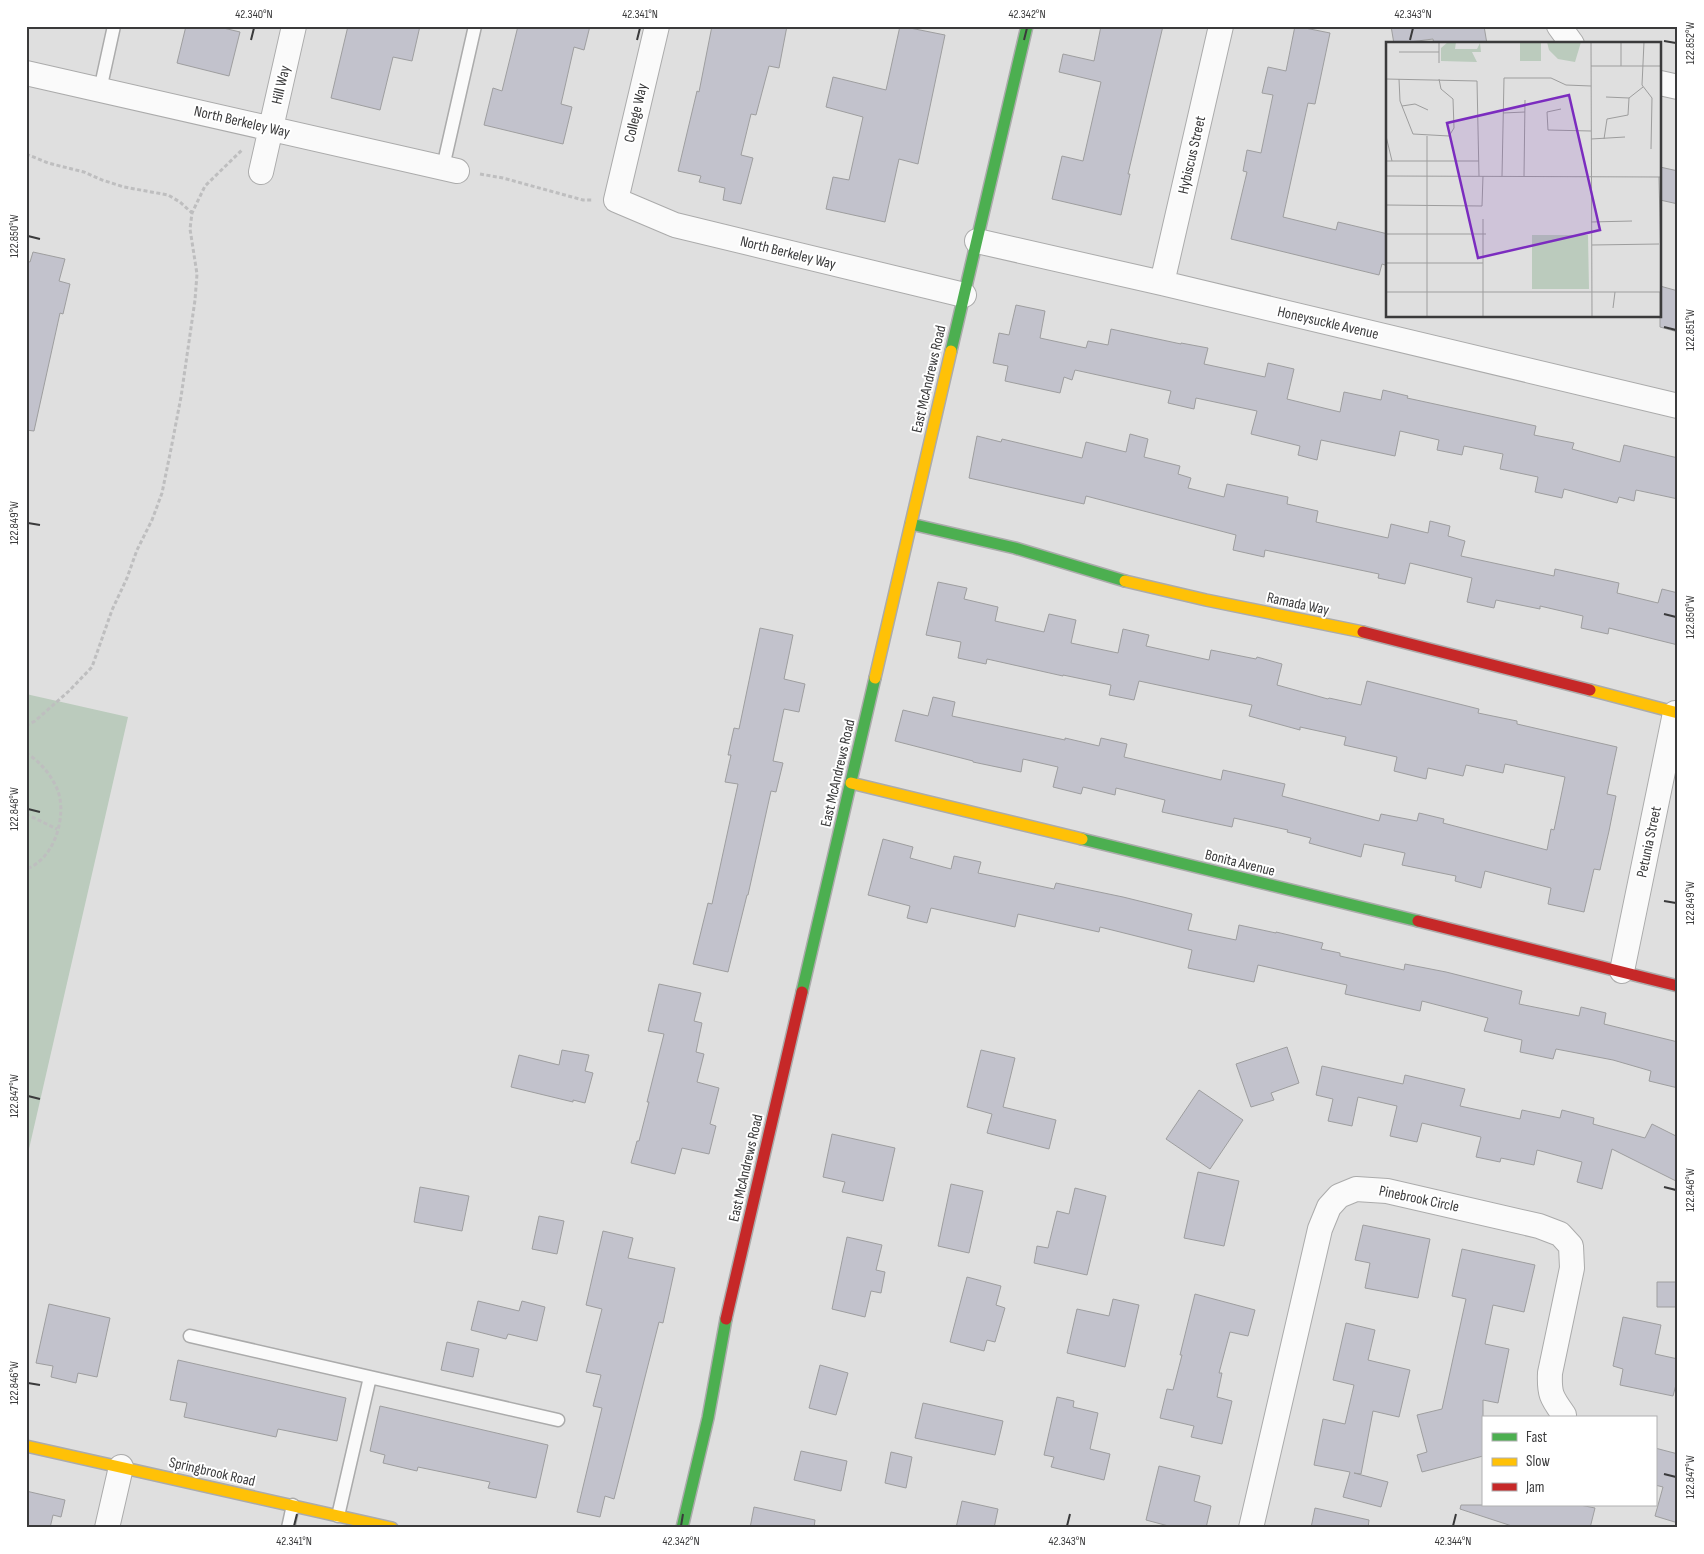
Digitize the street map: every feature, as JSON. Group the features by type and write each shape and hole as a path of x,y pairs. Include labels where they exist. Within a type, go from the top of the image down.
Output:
{"street":[{"name":"Hill Way","path":"261,172 294,26"},
{"name":"College Way","path":"616,200 657,26"},
{"name":"East McAndrews Road","path":"682,1528 708,1418 726,1320 1027,26"},
{"name":"Hybiscus Street","path":"1162,283 1221,26"},
{"path":"1559,26 1571,42"},
{"name":"North Berkeley Way","path":"26,73 450,169"},
{"path":"1662,83 1678,87"},
{"name":"North Berkeley Way","path":"616,200 675,225 964,295"},
{"name":"Honeysuckle Avenue","path":"977,241 1162,283 1678,406"},
{"name":"Ramada Way","path":"911,524 1015,548 1136,584 1380,636 1676,713"},
{"name":"Petunia Street","path":"1622,971 1676,713"},
{"name":"Bonita Avenue","path":"851,784 1678,986"},
{"name":"Pinebrook Circle","path":"1251,1528 1320,1229 1328,1207 1339,1196 1356,1189 1387,1191 1538,1226 1560,1234 1566,1240 1571,1246 1572,1268 1550,1374 1550,1390 1564,1416"},
{"name":"Springbrook Road","path":"26,1446 392,1528"},
{"path":"108,1528 121,1467"}],"lane":[{"path":"100,90 114,26"},
{"path":"450,169 475,26"},
{"path":"190,1336 558,1420"},
{"path":"338,1516 370,1377"},
{"path":"288,1528 293,1505"},
{"path":"315,1528 319,1511"}],"path":[{"path":"26,726 35,721 62,697 92,667 112,610 162,493 181,397 195,300 197,274 190,229 192,213 205,186 237,154 271,128"},
{"path":"26,154 48,163 84,172 102,180 168,195 180,202 192,213"},
{"path":"450,169 503,178 583,200 616,200"},
{"path":"26,753 41,764 58,791 60,817 52,848 44,859 35,866 26,869"},
{"path":"26,814 57,829"}],"green space":[{"path":"26,694 128,717 26,1162"}],"building":[{"path":"186,26 215,26 240,32 229,76 177,63"},
{"path":"348,26 420,26 412,61 393,57 380,110 331,98"},
{"path":"518,26 590,26 584,50 574,47 561,104 572,107 563,144 484,125 493,88 502,91"},
{"path":"712,26 787,26 779,68 769,66 756,115 751,114 741,155 753,158 741,204 723,200 725,188 699,182 701,176 678,171 697,91 699,92"},
{"path":"900,26 945,35 918,164 899,159 885,222 826,209 833,177 849,180 863,117 826,107 833,77 886,90"},
{"path":"1101,26 1163,26 1128,174 1130,174 1121,215 1052,199 1062,156 1083,161 1101,82 1059,72 1063,54 1094,61"},
{"path":"1295,26 1330,33 1315,104 1308,103 1283,217 1336,230 1338,222 1386,234 1386,265 1382,264 1379,275 1231,239 1247,172 1243,171 1247,150 1261,153 1273,95 1262,93 1268,67 1286,71"},
{"path":"1391,26 1484,26 1487,42 1434,42 1433,39 1394,42"},
{"path":"1662,167 1678,171 1678,204 1662,200"},
{"path":"33,252 65,259 59,281 70,284 63,314 60,313 34,431 26,430 26,261 30,262"},
{"path":"1662,287 1678,291 1678,332 1660,327 1660,318 1662,318"},
{"path":"1016,305 1045,311 1040,338 1086,348 1088,341 1108,345 1111,329 1208,348 1204,364 1265,377 1268,363 1294,369 1287,399 1340,412 1344,392 1381,400 1383,390 1408,396 1407,398 1536,426 1534,435 1574,443 1572,449 1620,462 1624,445 1678,458 1678,499 1636,490 1634,501 1619,497 1617,503 1564,489 1562,498 1535,492 1538,477 1500,469 1503,454 1464,446 1462,455 1437,450 1439,440 1400,431 1395,456 1321,440 1317,460 1298,455 1300,446 1251,434 1257,411 1196,398 1194,409 1168,403 1171,391 1075,370 1072,380 1064,377 1060,393 1005,381 1008,366 993,363 999,333 1009,335"},
{"path":"1130,434 1148,439 1144,457 1180,466 1178,474 1191,478 1188,488 1224,497 1227,484 1288,497 1287,504 1318,511 1316,522 1388,538 1391,524 1428,533 1430,521 1450,526 1448,536 1465,541 1461,556 1554,576 1555,569 1619,583 1617,593 1658,603 1662,589 1678,593 1678,645 1609,628 1608,634 1581,628 1583,616 1540,606 1540,609 1496,600 1494,608 1467,602 1472,578 1410,563 1405,584 1378,578 1379,574 1265,550 1264,557 1233,550 1236,535 1086,496 1084,504 969,478 977,436 1001,442 1002,439 1082,458 1086,442 1126,452"},
{"path":"938,582 967,588 964,599 998,607 995,621 1044,632 1049,614 1076,620 1071,643 1118,653 1123,629 1149,635 1146,646 1209,660 1211,650 1256,659 1257,657 1282,664 1277,685 1328,699 1361,705 1367,681 1479,709 1478,713 1517,721 1517,724 1617,747 1607,794 1616,796 1609,831 1600,870 1594,869 1584,912 1548,904 1551,888 1485,871 1481,888 1455,881 1456,876 1402,865 1405,853 1364,844 1361,857 1309,843 1311,838 1287,832 1288,830 1234,818 1232,827 1162,812 1165,800 1116,788 1115,795 1083,787 1081,794 1053,787 1058,767 1023,759 1021,772 973,762 895,741 903,710 928,716 933,697 955,702 952,716 1099,746 1101,738 1127,744 1124,757 1221,780 1223,770 1285,784 1282,796 1379,821 1381,814 1417,821 1419,813 1444,819 1443,823 1547,850 1551,829 1554,830 1565,777 1505,764 1503,773 1466,765 1463,776 1428,768 1426,779 1394,771 1397,757 1344,745 1346,737 1300,727 1300,730 1249,716 1252,705 1139,681 1134,700 1109,695 1111,685 987,659 986,664 958,658 961,642 926,635"},
{"path":"760,628 793,635 784,679 805,684 799,712 784,709 773,761 783,763 776,792 771,791 748,895 728,972 693,964 708,903 712,904 738,784 725,782 731,755 728,755 734,728 739,729"},
{"path":"883,839 913,847 910,858 951,869 954,856 981,862 978,873 1054,889 1056,883 1192,914 1188,930 1236,940 1239,925 1276,932 1323,943 1321,949 1340,953 1340,956 1404,970 1405,964 1522,991 1519,1004 1579,1016 1581,1007 1606,1013 1604,1024 1678,1042 1678,1088 1649,1081 1651,1071 1613,1060 1556,1049 1553,1059 1520,1052 1522,1040 1484,1031 1488,1018 1422,1001 1420,1011 1345,994 1347,985 1258,965 1254,982 1188,968 1192,950 1100,927 1099,932 1018,914 1015,927 931,908 927,923 907,918 910,906 868,895"},
{"path":"659,984 701,993 694,1021 702,1023 696,1052 704,1054 697,1082 719,1088 710,1124 716,1126 709,1154 682,1148 675,1174 631,1163 649,1102 647,1102 664,1034 648,1031"},
{"path":"1287,1047 1299,1083 1271,1093 1274,1100 1251,1107 1236,1064"},
{"path":"562,1050 589,1055 585,1071 593,1073 585,1103 573,1100 573,1102 511,1087 519,1055 559,1065"},
{"path":"981,1050 1015,1058 1003,1107 1056,1120 1049,1149 987,1133 992,1114 967,1107"},
{"path":"1322,1066 1403,1084 1405,1075 1465,1089 1460,1106 1520,1119 1522,1110 1560,1118 1562,1110 1594,1118 1593,1124 1645,1138 1652,1124 1678,1137 1678,1182 1612,1149 1602,1189 1577,1182 1582,1162 1537,1150 1534,1165 1501,1158 1500,1162 1476,1157 1481,1137 1422,1123 1417,1142 1390,1136 1397,1106 1358,1097 1352,1126 1328,1121 1333,1099 1316,1095"},
{"path":"1199,1090 1243,1120 1210,1169 1166,1139"},
{"path":"832,1134 895,1148 883,1201 842,1192 845,1182 823,1177"},
{"path":"1198,1172 1239,1181 1224,1246 1184,1238"},
{"path":"951,1184 983,1191 969,1253 938,1246"},
{"path":"420,1187 469,1196 462,1231 414,1222"},
{"path":"1075,1188 1106,1196 1087,1275 1034,1263 1037,1246 1048,1248 1057,1211 1069,1214"},
{"path":"539,1216 564,1221 557,1254 532,1249"},
{"path":"1363,1225 1430,1239 1418,1298 1365,1288 1370,1263 1355,1260"},
{"path":"603,1231 633,1238 628,1258 675,1268 663,1323 659,1322 614,1499 605,1496 600,1517 577,1512 602,1408 593,1406 601,1375 586,1372 602,1309 586,1305"},
{"path":"847,1237 882,1245 876,1270 885,1272 881,1293 871,1291 865,1317 832,1309"},
{"path":"1462,1249 1535,1265 1524,1312 1493,1305 1485,1344 1509,1349 1498,1403 1483,1400 1482,1456 1422,1472 1417,1455 1427,1452 1417,1415 1442,1409 1466,1299 1452,1296"},
{"path":"967,1277 1001,1286 996,1305 1005,1308 995,1342 987,1340 984,1351 950,1342"},
{"path":"1657,1282 1678,1282 1678,1307 1657,1307"},
{"path":"1195,1294 1255,1310 1248,1336 1230,1332 1219,1373 1222,1373 1217,1397 1232,1401 1222,1444 1191,1437 1194,1426 1160,1418 1167,1389 1173,1390"},
{"path":"1113,1299 1139,1305 1125,1367 1067,1353 1077,1309 1109,1316"},
{"path":"478,1301 519,1311 522,1301 545,1307 537,1341 508,1334 506,1339 471,1330"},
{"path":"49,1304 110,1318 97,1377 78,1373 76,1383 51,1377 53,1366 36,1363"},
{"path":"1623,1317 1661,1325 1655,1354 1678,1359 1678,1377 1673,1396 1620,1385 1623,1369 1613,1366"},
{"path":"1346,1323 1375,1330 1368,1360 1410,1370 1399,1417 1373,1411 1361,1474 1354,1473 1388,1482 1381,1507 1343,1497 1350,1472 1314,1465 1323,1419 1345,1424 1354,1385 1333,1380"},
{"path":"447,1342 479,1349 473,1377 441,1370"},
{"path":"178,1360 346,1398 337,1441 278,1429 276,1437 184,1417 187,1403 170,1400"},
{"path":"820,1365 848,1373 836,1415 809,1408"},
{"path":"1057,1397 1074,1401 1073,1407 1098,1413 1090,1449 1110,1454 1104,1480 1051,1467 1054,1457 1044,1455"},
{"path":"923,1403 1003,1421 995,1455 915,1438"},
{"path":"380,1406 548,1445 536,1498 488,1488 490,1482 418,1467 417,1471 383,1463 385,1455 370,1451"},
{"path":"1656,1448 1678,1454 1678,1523 1655,1516 1663,1487 1656,1485"},
{"path":"801,1451 847,1461 841,1491 794,1480"},
{"path":"891,1452 912,1457 906,1488 885,1483"},
{"path":"1159,1466 1200,1476 1194,1501 1211,1506 1206,1528 1176,1528 1146,1520"},
{"path":"26,1491 65,1500 61,1517 53,1515 50,1528 26,1528"},
{"path":"962,1501 998,1509 994,1528 956,1528"},
{"path":"1461,1505 1585,1506 1595,1508 1590,1528 1518,1528 1460,1509"},
{"path":"754,1507 815,1520 814,1528 750,1528"},
{"path":"1315,1508 1369,1520 1368,1528 1311,1528"}],"traffic: fast":[{"path":"951,351 1027,26"},
{"path":"911,524 1015,548 1125,581"},
{"path":"802,992 875,678"},
{"path":"1082,839 1418,921"},
{"path":"682,1528 708,1418 726,1319"}],"traffic: slow":[{"path":"875,678 951,351"},
{"path":"1125,581 1206,600 1363,632"},
{"path":"1590,690 1678,713"},
{"path":"851,783 1082,839"},
{"path":"26,1446 392,1528"}],"traffic: jam":[{"path":"1363,632 1590,690"},
{"path":"1418,921 1678,986"},
{"path":"726,1319 802,992"}]}
